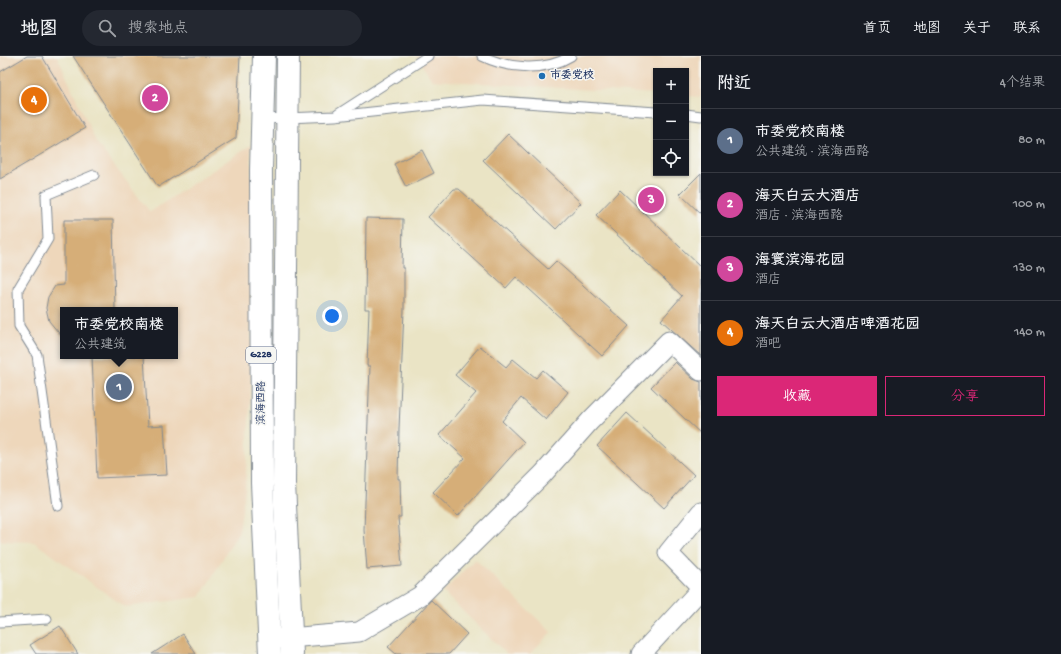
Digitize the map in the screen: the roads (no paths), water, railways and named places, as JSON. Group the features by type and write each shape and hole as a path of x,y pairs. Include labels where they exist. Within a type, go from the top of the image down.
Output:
{"highway":[{"name":"滨海西路","path":"264,56 262,119 262,483 270,647"},
{"name":"滨海西路","path":"288,56 286,118 284,483 292,646"}],"street":[{"path":"270,647 292,646 359,632 420,596 543,474 590,421 669,341 701,371"},
{"path":"641,654 701,588 668,553 701,512"}],"lane":[{"path":"335,116 428,56"},
{"path":"482,56 494,62 532,68 564,60 571,56"},
{"path":"262,119 335,116 483,100 653,112"},
{"path":"689,114 701,116"},
{"path":"58,506 37,355 19,326 18,289 48,239 46,195 94,175"},
{"path":"0,622 47,619"}],"place":[{"name":"市委党校","path":"542,76"},
{"name":"海天白云大酒店","path":"155,98"},
{"name":"海天白云大酒店啤酒花园","path":"34,100"},
{"name":"海寰滨海花园","path":"651,200"},
{"name":"市委党校南楼","path":"119,387"}]}
